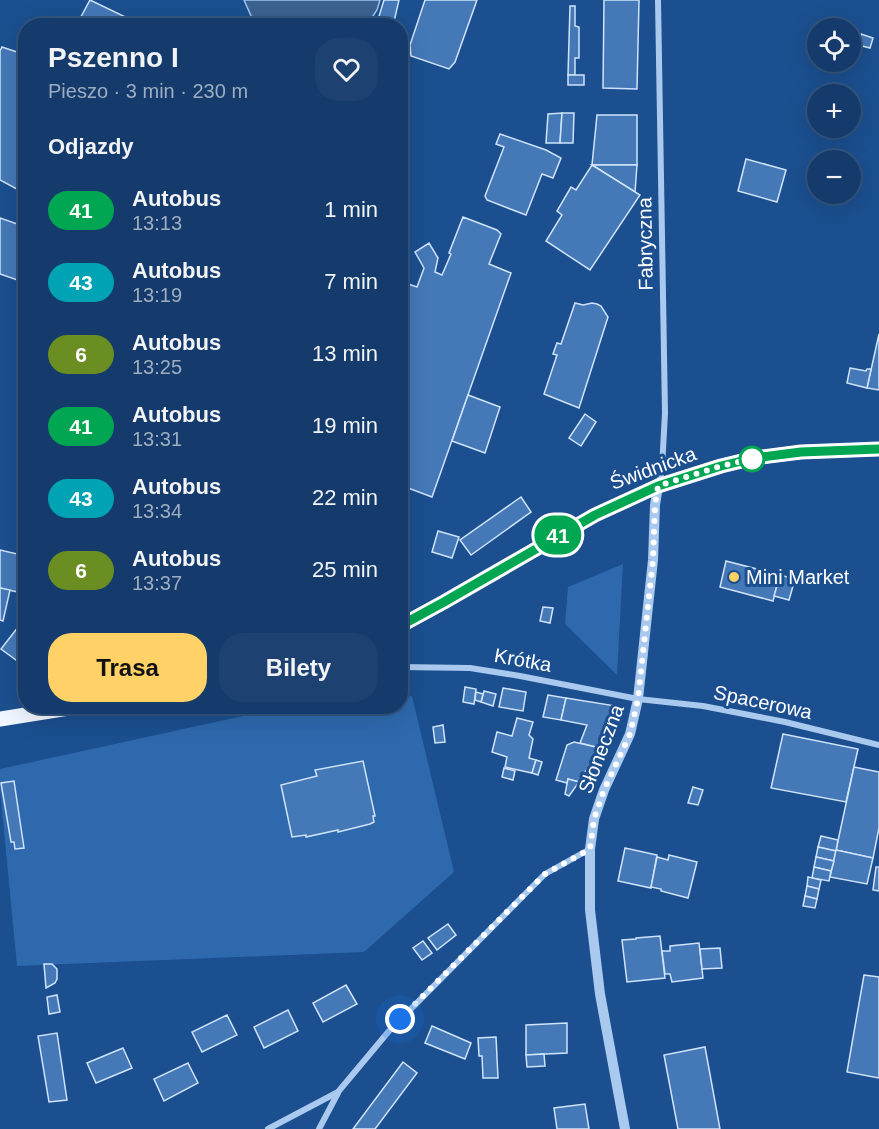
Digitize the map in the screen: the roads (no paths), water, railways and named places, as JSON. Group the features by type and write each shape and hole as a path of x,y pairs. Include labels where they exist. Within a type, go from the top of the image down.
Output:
{"main road":[{"name":"Świdnicka","path":"408,622 595,515 658,486 754,458 801,452 879,449"},
{"path":"0,719 31,714"}],"street":[{"name":"Fabryczna","path":"658,0 665,413 662,468 658,486"},
{"name":"Słoneczna","path":"625,1129 604,1017 590,910 590,849 594,819 604,790 630,734 638,699 653,560 658,486"},
{"name":"Krótka","path":"408,668 470,668 638,699"},
{"name":"Spacerowa","path":"638,699 703,706 785,722 879,745"},
{"path":"319,1129 338,1092 388,1032 545,874 590,849"},
{"path":"268,1129 338,1092"}],"place":[{"name":"Mini Market","path":"734,577"}]}
